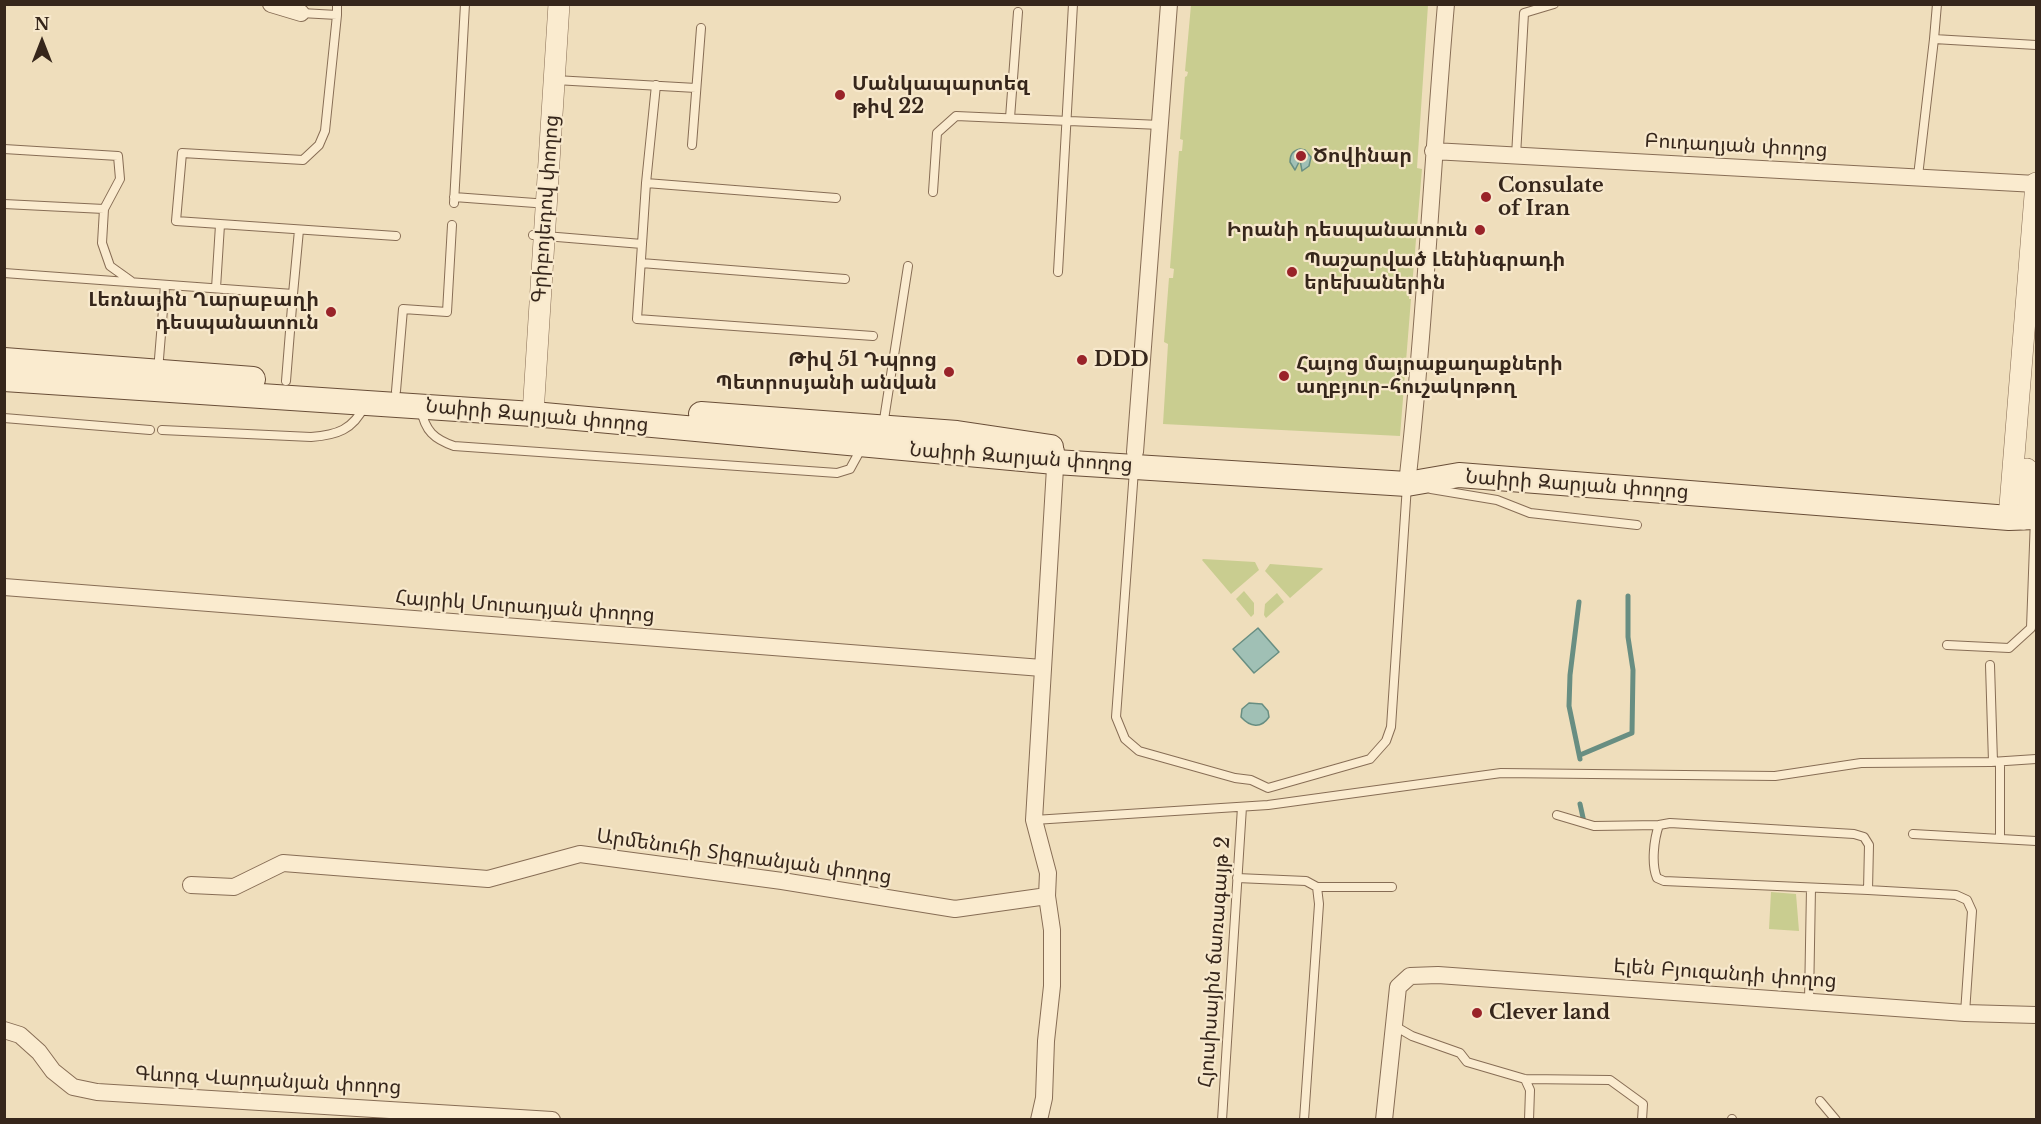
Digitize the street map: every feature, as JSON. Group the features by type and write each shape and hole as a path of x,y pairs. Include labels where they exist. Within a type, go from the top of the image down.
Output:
{"main road":[{"name":"Նաիրի Զարյան փողոց","path":"4,360 396,391 863,446 1135,459 1408,477 1459,475 2026,518"},
{"name":"Նաիրի Զարյան փողոց","path":"4,379 421,406 527,407 957,432 1056,455"}],"street":[{"path":"271,4 301,13"},
{"name":"Գրիբոյեդով փողոց","path":"539,236 535,203 548,4"},
{"name":"Գրիբոյեդով փողոց","path":"527,407 539,236 555,80 560,4"},
{"path":"1135,459 1169,4"},
{"path":"1408,477 1425,293 1433,151 1446,4"},
{"name":"Բուդաղյան փողոց","path":"1433,151 2036,183"},
{"path":"2026,518 2036,183"},
{"path":"2026,518 2037,347"},
{"path":"1039,1119 1044,1098 1046,1041 1052,986 1052,930 1047,896 1048,873 1034,820 1056,455"},
{"name":"Հայրիկ Մուրադյան փողոց","path":"4,587 1042,669"},
{"name":"Արմենուհի Տիգրանյան փողոց","path":"191,885 234,887 284,864 488,879 580,854 782,881 954,909 1047,896"},
{"name":"Էլեն Բյուզանդի փողոց","path":"1393,1024 1398,987 1410,976 1438,975 1965,1013 2037,1016"},
{"path":"1384,1119 1393,1024"},
{"name":"Գևորգ Վարդանյան փողոց","path":"4,1030 20,1035 39,1052 53,1071 73,1087 96,1092 552,1119"}],"lane":[{"path":"337,4 325,131 319,145 303,160 182,153 176,221 396,236"},
{"path":"465,4 454,200 535,203"},
{"path":"1058,273 1073,4"},
{"path":"1516,156 1524,13 1554,4"},
{"path":"1918,176 1937,4"},
{"path":"1010,118 1018,12"},
{"path":"301,13 337,15"},
{"path":"692,145 701,28"},
{"path":"1934,39 2037,45"},
{"path":"555,80 696,88"},
{"path":"656,85 646,183 637,319 873,336"},
{"path":"933,192 937,133 956,116 1160,124"},
{"path":"4,149 118,156 120,179 104,209 102,243 110,266 131,282"},
{"path":"646,183 836,198"},
{"path":"4,204 104,209"},
{"path":"216,288 220,225"},
{"path":"396,391 403,309 447,312 452,225"},
{"path":"286,381 299,230"},
{"path":"539,236 642,244"},
{"path":"641,262 844,279"},
{"path":"883,427 908,266"},
{"path":"4,273 293,294"},
{"path":"158,372 165,285"},
{"path":"162,430 311,437 333,435 346,429 361,414 366,402"},
{"path":"421,406 423,423 436,440 454,446 837,473 850,469 863,446"},
{"path":"4,418 150,429"},
{"path":"1135,459 1116,717 1125,739 1139,751 1235,778 1251,780 1268,788 1370,759 1386,741 1391,727 1395,681 1408,477 1497,500 1530,513 1637,525"},
{"path":"1947,645 2009,648 2031,628 2026,518"},
{"path":"1990,665 2000,838"},
{"path":"1034,820 1268,805 1501,773 1775,776 1861,763 1996,762 2037,759"},
{"name":"Հյուսիսային ճառագայթ 2","path":"1222,1119 1242,807"},
{"path":"1557,815 1594,826 1670,823 1854,834 1864,837 1869,845 1868,890"},
{"path":"1659,825 1656,834 1654,871 1657,878 1664,881 1956,895 1967,900 1972,910 1965,1013"},
{"path":"1913,834 2037,841"},
{"path":"1237,878 1306,881 1317,887 1392,887"},
{"path":"1304,1119 1319,904 1317,887"},
{"path":"1809,1001 1811,888"},
{"path":"1393,1024 1412,1036 1460,1053 1467,1062 1525,1079 1610,1080 1643,1104 1642,1119"},
{"path":"1525,1079 1530,1090 1530,1119"},
{"path":"1820,1101 1836,1119"}],"green space":[{"path":"1191,5 1428,5 1417,168 1422,169 1412,287 1409,287 1409,299 1411,299 1400,436 1163,424 1168,344 1164,342 1169,278 1173,278 1174,269 1170,268 1179,151 1182,151 1183,140 1180,139 1185,77 1188,72 1185,71"},
{"path":"1203,559 1255,562 1259,570 1231,594"},
{"path":"1270,564 1323,569 1290,598 1265,571"},
{"path":"1244,591 1254,603 1254,614 1251,617 1236,599"},
{"path":"1277,593 1284,602 1266,618 1265,604"},
{"path":"1771,892 1796,894 1799,931 1769,929"}],"water":[{"path":"1300,149 1305,150 1311,157 1309,166 1302,171 1300,160 1295,170 1290,162 1292,154"},
{"path":"1258,628 1279,652 1254,673 1233,649"},
{"path":"1249,703 1262,704 1268,711 1269,717 1266,721 1259,725 1252,725 1241,717 1242,709"}],"waterway":[{"path":"1580,755 1632,733 1633,670 1628,637 1628,596"},
{"path":"1579,602 1570,675 1569,706 1580,759"},
{"path":"1580,804 1584,822"}],"place":[{"name":"Մանկապարտեզ թիվ 22","path":"840,95"},
{"name":"Ծովինար","path":"1301,156"},
{"name":"Consulate of Iran","path":"1486,197"},
{"name":"Իրանի դեսպանատուն","path":"1480,230"},
{"name":"Պաշարված Լենինգրադի երեխաներին","path":"1292,272"},
{"name":"Լեռնային Ղարաբաղի դեսպանատուն","path":"331,312"},
{"name":"DDD","path":"1082,360"},
{"name":"Թիվ 51 Դպրոց Պետրոսյանի անվան","path":"949,372"},
{"name":"Հայոց մայրաքաղաքների աղբյուր-հուշակոթող","path":"1284,376"},
{"name":"Clever land","path":"1477,1013"}]}
